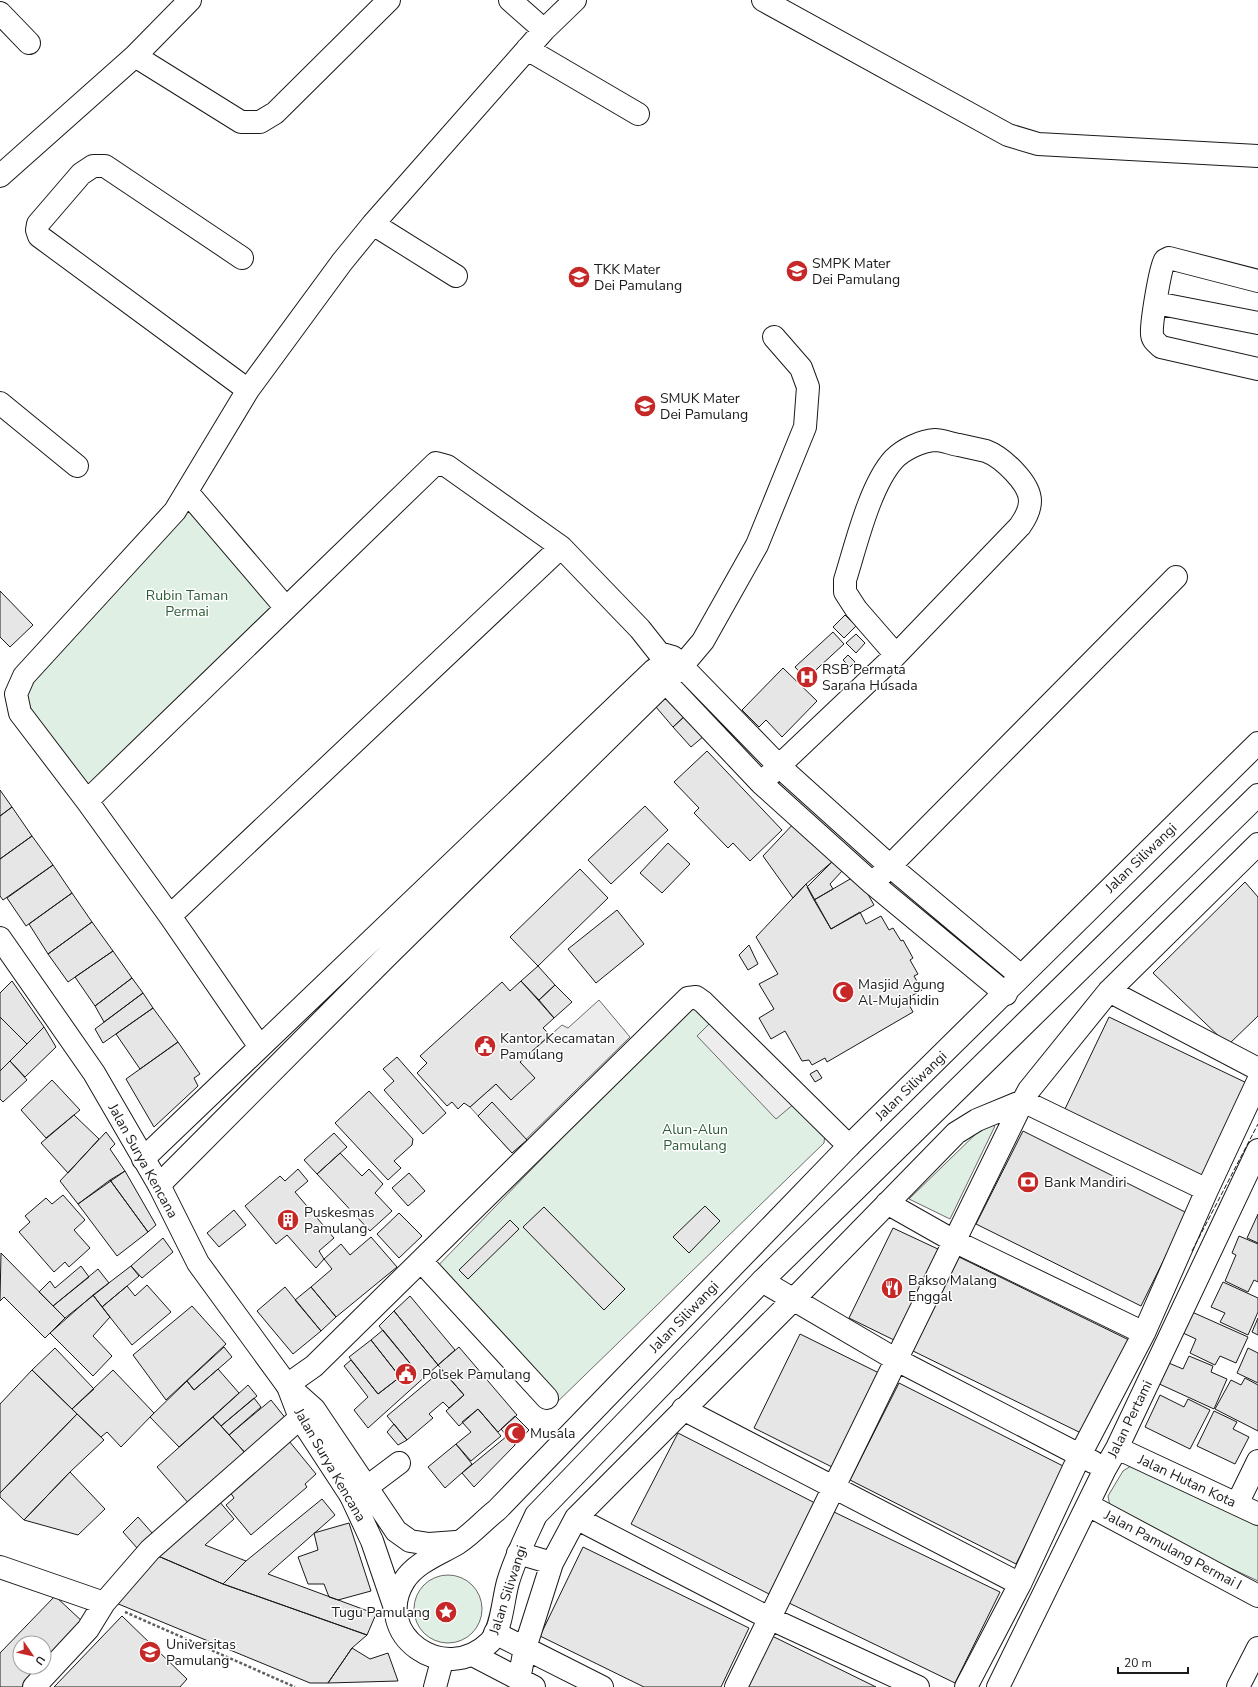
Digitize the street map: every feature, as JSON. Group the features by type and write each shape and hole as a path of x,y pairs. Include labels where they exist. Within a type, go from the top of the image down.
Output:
{"street":[{"path":"0,8 8,0"},
{"path":"0,176 135,56 190,0"},
{"path":"135,56 241,122 260,122 275,113 389,0"},
{"path":"510,0 544,30"},
{"path":"260,1046 170,916 87,801 20,713 16,694 24,676 175,511 248,390 342,262 373,224 527,49 575,0"},
{"path":"763,0 1008,135 1038,144 1258,156"},
{"path":"0,13 29,43"},
{"path":"527,49 638,114"},
{"path":"242,258 105,166 93,166 81,174 38,224 37,230 39,236 248,390"},
{"path":"373,224 456,276"},
{"path":"1258,281 1169,258 1163,263 1152,334 1153,340 1161,347 1258,369"},
{"path":"1156,303 1258,323"},
{"path":"682,666 703,641 757,546 805,427 808,386 801,368 774,337"},
{"path":"0,403 77,466"},
{"path":"761,783 896,655 1020,526 1027,515 1030,503 1029,491 1022,480 1009,466 987,452 936,440 919,444 903,451 894,460 883,474 872,497 845,580 845,592 856,609 896,655"},
{"path":"87,801 436,463 447,466 561,547 640,629 659,668 761,783 872,883 1006,994"},
{"path":"187,492 286,608"},
{"path":"170,916 561,547"},
{"path":"872,883 1176,577"},
{"path":"143,1159 260,1046 659,668 673,658 779,766 890,866 1021,976"},
{"path":"158,1185 386,956 659,668"},
{"name":"Jalan Siliwangi","path":"1258,743 1021,976 1006,994 849,1146 497,1510 459,1542 415,1568 404,1582 398,1597 397,1614 401,1630 410,1644 424,1655 442,1661 460,1660 473,1655 491,1641 495,1633 508,1582 518,1553 536,1515 762,1281 1258,796"},
{"path":"736,1687 895,1359 1029,1090 1109,991 1255,852"},
{"name":"Jalan Surya Kencana","path":"0,938 94,1073 158,1185 198,1263 287,1384 314,1409 359,1491 372,1540 397,1614"},
{"path":"370,942 386,956"},
{"path":"1109,991 1258,1069"},
{"path":"287,1384 314,1366 688,998 696,997 703,1002 849,1146"},
{"path":"966,1687 1020,1584 1080,1455 1144,1333 1207,1190 1258,1081"},
{"path":"473,1655 526,1683 525,1648 552,1563 576,1518 793,1300 956,1133 977,1120 1023,1101 1207,1190"},
{"name":"Jalan Pertami","path":"998,1687 1105,1469 1117,1448 1258,1150"},
{"path":"887,1203 954,1241 1144,1333"},
{"path":"421,1261 547,1398"},
{"path":"762,1281 895,1359 1105,1469"},
{"name":"Jalan Surya Kencana","path":"287,1384 300,1418 359,1491 396,1531 410,1541 429,1544 459,1542"},
{"path":"683,1409 1020,1584"},
{"path":"34,1687 88,1629 104,1604 150,1550 300,1418"},
{"name":"Jalan Hutan Kota","path":"1117,1448 1258,1514"},
{"path":"1237,1504 1258,1461"},
{"path":"359,1491 399,1463"},
{"name":"Jalan Pamulang Permai I","path":"1088,1505 1258,1596"},
{"path":"576,1518 769,1618 918,1687"},
{"path":"518,1553 552,1563"},
{"path":"0,1567 104,1604"},
{"path":"495,1633 602,1687"},
{"path":"1238,1687 1258,1648"},
{"path":"435,1687 442,1661"}],"path":[{"path":"104,1604 295,1687"}],"green space":[{"name":"Rubin Taman Permai","path":"187,492 286,608 87,801 20,713 24,676"},
{"name":"Alun-Alun Pamulang","path":"695,1001 825,1133 824,1143 550,1409 428,1276"},
{"path":"986,1124 995,1126 950,1219 909,1199"},
{"path":"1134,1464 1258,1516 1258,1581 1111,1512 1108,1496 1123,1471"},
{"path":"448,1575 461,1578 472,1585 479,1596 482,1609 479,1622 472,1633 461,1640 448,1643 435,1640 424,1633 417,1622 414,1609 417,1596 424,1585 435,1578"}],"shaded area":[{"path":"599,1000 630,1037 512,1153 470,1107 496,1084 511,1100 520,1062 562,1025 568,1028"},
{"path":"713,1020 795,1103 776,1119 697,1036"}],"building":[{"path":"0,591 33,625 10,647 0,637"},
{"path":"845,615 856,626 844,638 833,627"},
{"path":"833,632 844,644 806,679 795,667"},
{"path":"856,634 865,643 856,653 846,643"},
{"path":"848,655 855,662 850,667 843,660"},
{"path":"783,668 817,701 782,737 766,720 759,727 742,710"},
{"path":"669,695 686,715 673,727 656,707"},
{"path":"686,715 704,736 691,747 673,727"},
{"path":"707,751 782,830 750,861 733,843 728,848 694,813 699,808 674,782"},
{"path":"0,790 12,807 0,816"},
{"path":"645,806 668,830 611,884 588,860"},
{"path":"12,807 32,836 0,859 0,816"},
{"path":"796,821 833,861 806,884 793,898 763,856"},
{"path":"32,836 53,865 3,900 0,896 0,859"},
{"path":"668,843 690,864 662,893 640,873"},
{"path":"833,861 843,870 830,884 833,889 814,900 807,887"},
{"path":"53,865 72,893 26,926 7,898"},
{"path":"580,869 608,898 538,966 510,937"},
{"path":"857,875 874,905 831,929 814,900"},
{"path":"1245,882 1258,897 1258,1016 1228,1045 1153,973"},
{"name":"Masjid Agung Al-Mujahidin","path":"806,884 831,929 860,912 866,924 881,916 889,930 893,928 901,941 903,940 913,958 910,960 918,974 914,976 922,990 906,999 913,1012 827,1062 825,1058 812,1065 809,1060 802,1061 785,1031 771,1039 759,1018 774,1009 759,984 778,974 756,937"},
{"path":"72,893 92,922 48,954 29,924"},
{"path":"617,910 644,944 596,983 568,949"},
{"path":"92,922 113,951 68,982 48,954"},
{"path":"749,945 758,964 748,970 739,955"},
{"path":"113,951 132,978 95,1006 75,977"},
{"path":"538,966 555,985 539,1000 521,981"},
{"path":"132,978 143,993 104,1022 95,1006"},
{"path":"12,981 44,1027 27,1044 0,1017 0,993"},
{"name":"Kantor Kecamatan Pamulang","path":"521,981 554,1018 543,1028 550,1035 520,1062 535,1078 511,1100 496,1084 470,1107 464,1103 458,1109 452,1102 447,1106 417,1073 427,1063 420,1056 502,982 510,991"},
{"path":"555,985 572,1002 554,1018 539,1000"},
{"path":"143,993 153,1008 103,1043 95,1029"},
{"path":"153,1008 178,1042 140,1069 116,1034"},
{"path":"0,1017 27,1044 0,1071"},
{"path":"1109,1017 1251,1085 1206,1180 1064,1111"},
{"path":"44,1027 56,1047 25,1077 10,1061"},
{"path":"178,1042 200,1074 194,1078 198,1086 154,1127 126,1079"},
{"path":"397,1057 446,1113 423,1134 384,1090 394,1081 383,1069"},
{"path":"10,1061 27,1080 3,1102 0,1099 0,1071"},
{"path":"817,1070 822,1078 815,1082 810,1074"},
{"path":"52,1080 80,1110 46,1138 21,1110"},
{"path":"369,1091 413,1139 412,1145 394,1161 401,1168 388,1180 335,1123"},
{"path":"492,1102 527,1140 512,1153 478,1116"},
{"path":"74,1115 99,1139 68,1173 41,1143"},
{"path":"1023,1131 1187,1213 1141,1306 976,1224"},
{"path":"106,1132 115,1144 110,1149 125,1171 78,1204 60,1181"},
{"path":"334,1133 347,1147 317,1174 304,1160"},
{"path":"340,1153 362,1176 369,1169 383,1184 375,1193 392,1211 370,1231 317,1174"},
{"name":"Puskesmas Pamulang","path":"298,1169 308,1181 295,1192 334,1238 319,1251 324,1259 316,1268 287,1235 276,1244 245,1206 280,1176 285,1181"},
{"path":"125,1171 156,1225 148,1232 110,1180"},
{"path":"409,1173 425,1191 408,1206 392,1188"},
{"path":"110,1180 148,1232 117,1256 78,1204"},
{"path":"63,1195 85,1220 74,1230 90,1248 69,1267 65,1262 54,1272 19,1232 30,1222 25,1216 46,1198 52,1204"},
{"path":"705,1206 720,1221 689,1253 673,1237"},
{"path":"544,1207 625,1289 604,1310 523,1227"},
{"path":"234,1210 246,1225 219,1247 207,1233"},
{"path":"399,1213 422,1236 399,1258 377,1234"},
{"path":"1258,1214 1258,1243 1247,1238"},
{"path":"510,1220 519,1229 468,1279 459,1270"},
{"path":"893,1228 940,1250 896,1341 849,1318"},
{"path":"1239,1236 1258,1244 1258,1282 1254,1280 1248,1292 1225,1281 1236,1255 1232,1253"},
{"path":"371,1237 397,1267 336,1317 311,1287 332,1269 324,1259 341,1244 350,1255"},
{"path":"163,1238 173,1252 142,1278 131,1266"},
{"path":"1,1253 65,1318 45,1338 4,1297 0,1301"},
{"path":"959,1257 1129,1340 1083,1434 913,1351"},
{"path":"81,1266 89,1277 53,1306 39,1292 50,1281 55,1288"},
{"path":"131,1266 139,1276 102,1307 93,1295"},
{"path":"98,1269 109,1283 65,1318 53,1306"},
{"path":"1223,1282 1258,1298 1258,1312 1248,1335 1220,1322 1225,1313 1211,1307"},
{"path":"147,1285 171,1312 132,1345 102,1307 127,1286 135,1296"},
{"path":"285,1287 321,1331 293,1354 257,1311"},
{"path":"311,1287 336,1317 321,1331 295,1300"},
{"path":"93,1295 110,1317 93,1336 112,1356 93,1376 50,1333"},
{"path":"410,1296 455,1350 438,1365 394,1311"},
{"path":"192,1306 226,1344 166,1400 133,1355"},
{"path":"394,1311 438,1365 368,1428 354,1410 368,1397 344,1366 351,1360 378,1394 413,1367 379,1326"},
{"path":"1192,1312 1248,1337 1236,1363 1220,1356 1215,1365 1190,1353 1196,1339 1183,1333"},
{"path":"1258,1318 1258,1335 1252,1332"},
{"path":"383,1330 413,1367 400,1377 371,1340"},
{"path":"800,1334 879,1373 832,1467 754,1428"},
{"path":"371,1340 400,1377 378,1394 349,1357"},
{"path":"224,1347 232,1357 194,1390 187,1381"},
{"path":"459,1347 517,1415 498,1432 478,1409 459,1426 446,1411 464,1395 438,1365"},
{"path":"55,1348 94,1389 72,1409 32,1370"},
{"path":"1248,1348 1258,1353 1258,1383 1237,1373"},
{"path":"1189,1356 1213,1366 1211,1372 1227,1379 1214,1409 1155,1382 1164,1361 1183,1369"},
{"path":"218,1369 239,1393 179,1447 150,1417 187,1381 194,1390"},
{"path":"32,1370 77,1414 0,1493 0,1404"},
{"path":"113,1370 154,1413 121,1447 107,1432 101,1437 72,1409"},
{"path":"442,1370 464,1395 449,1408 443,1402 429,1414 433,1418 407,1440 387,1416"},
{"path":"1245,1378 1258,1385 1258,1431 1215,1409 1231,1380 1241,1385"},
{"path":"899,1383 1065,1467 1016,1564 850,1480"},
{"path":"248,1385 257,1396 221,1426 213,1417"},
{"path":"1160,1395 1184,1407 1188,1399 1210,1410 1190,1449 1145,1427"},
{"path":"254,1398 261,1407 229,1435 221,1426"},
{"path":"271,1400 287,1420 248,1456 229,1435"},
{"path":"478,1409 501,1436 471,1461 456,1444 471,1432 462,1422"},
{"path":"1214,1411 1237,1422 1233,1429 1249,1437 1235,1464 1197,1446"},
{"path":"77,1414 104,1440 70,1472 24,1520 0,1497 0,1493"},
{"name":"Musala","path":"515,1416 529,1430 515,1445 501,1429"},
{"path":"213,1417 248,1456 190,1505 157,1467"},
{"path":"394,1424 407,1440 398,1445 387,1432"},
{"path":"678,1433 815,1503 769,1594 631,1524"},
{"path":"507,1436 515,1445 474,1487 462,1473"},
{"path":"289,1441 316,1474 305,1484 307,1487 251,1535 226,1505 234,1498 230,1492"},
{"path":"456,1444 472,1464 445,1488 428,1467"},
{"path":"70,1472 105,1509 78,1535 24,1520"},
{"path":"322,1499 335,1515 268,1574 376,1614 367,1635 223,1584 246,1561"},
{"path":"219,1501 234,1519 205,1545 246,1561 223,1584 158,1556"},
{"path":"834,1512 1000,1592 955,1683 789,1603"},
{"path":"138,1517 153,1534 137,1548 123,1532"},
{"path":"349,1523 371,1591 338,1600 329,1597 324,1584 308,1584 298,1557 318,1550 314,1533"},
{"path":"583,1547 749,1628 721,1687 644,1687 540,1636"},
{"path":"158,1556 223,1584 367,1635 352,1648 328,1683 310,1683 116,1603"},
{"path":"55,1596 84,1623 52,1656 52,1635 17,1635"},
{"path":"122,1616 187,1679 180,1687 54,1687"},
{"path":"770,1635 876,1687 744,1687"},
{"path":"12,1641 12,1675 33,1675 22,1687 0,1687 0,1653"},
{"path":"352,1648 370,1659 388,1653 398,1681 328,1683"}],"fence":[{"path":"1192,1251 1258,1124"}],"place":[{"name":"SMPK Mater Dei Pamulang","path":"797,271"},
{"name":"TKK Mater Dei Pamulang","path":"579,277"},
{"name":"SMUK Mater Dei Pamulang","path":"645,406"},
{"name":"RSB Permata Sarana Husada","path":"807,677"},
{"name":"Masjid Agung Al-Mujahidin","path":"843,992"},
{"name":"Kantor Kecamatan Pamulang","path":"485,1046"},
{"name":"Bank Mandiri","path":"1028,1182"},
{"name":"Puskesmas Pamulang","path":"288,1220"},
{"name":"Bakso Malang Enggal","path":"892,1288"},
{"name":"Polsek Pamulang","path":"406,1374"},
{"name":"Musala","path":"515,1433"},
{"name":"Tugu Pamulang","path":"446,1612"},
{"name":"Universitas Pamulang","path":"150,1652"}]}
